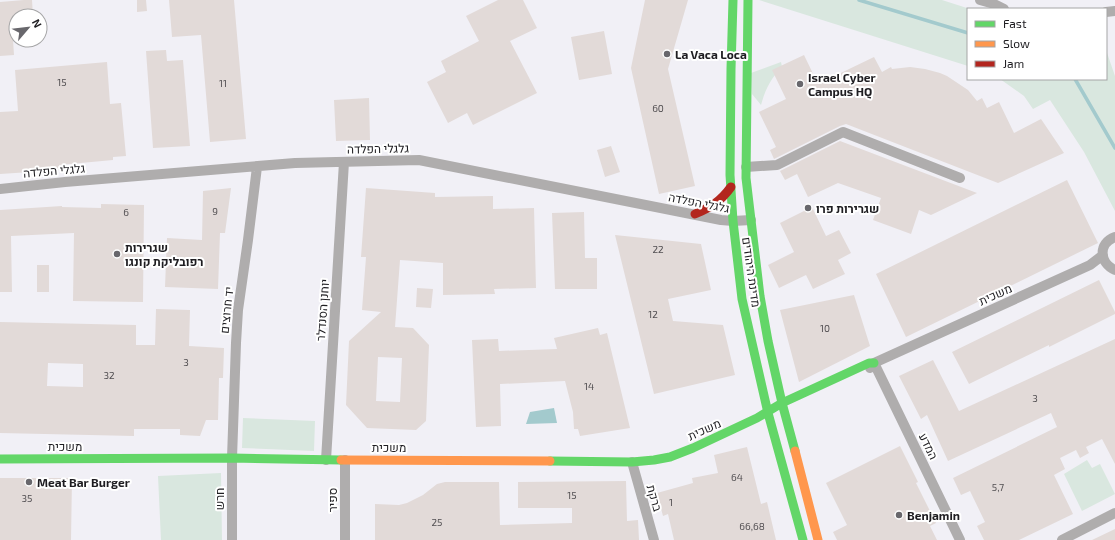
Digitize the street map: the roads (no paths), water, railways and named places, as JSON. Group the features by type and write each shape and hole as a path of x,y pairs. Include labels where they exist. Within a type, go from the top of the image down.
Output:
{"street":[{"name":"מדינת היהודים","path":"733,0 730,175 733,221 742,299 768,413 803,540"},
{"name":"מדינת היהודים","path":"748,0 746,178 760,296 768,341 783,405 818,540"},
{"path":"980,0 994,2 1003,8"},
{"path":"746,166 777,165 843,132 960,178"},
{"name":"גלגלי הפלדה","path":"0,189 65,182 295,163 419,160 733,221 751,220"},
{"name":"יוחנן הסנדלר","path":"326,460 344,162"},
{"name":"יד חרוצים","path":"232,458 238,310 257,167"},
{"path":"695,214 717,204 724,198 731,187"},
{"path":"1114,272 1106,264 1103,250 1105,244 1115,237"},
{"name":"משכית","path":"0,459 232,458 632,462 654,460 693,448 783,405 871,367 874,363 1090,266 1103,255"},
{"name":"המדע","path":"874,363 960,540"},
{"name":"חרש","path":"232,458 232,540"},
{"name":"ספיר","path":"344,540 345,460"},
{"name":"ברקת","path":"632,462 654,540"},
{"path":"1062,540 1115,513"}],"water":[{"path":"554,408 557,423 526,424 530,412"}],"waterway":[{"path":"859,0 967,33"},
{"path":"1076,80 1115,148"}],"place":[{"name":"La Vaca Loca","path":"667,54"},
{"name":"Israel Cyber Campus HQ","path":"800,84"},
{"name":"שגרירות פרו","path":"808,208"},
{"name":"שגרירות רפובליקת קונגו","path":"117,254"},
{"name":"Meat Bar Burger","path":"29,482"},
{"name":"Benjamin","path":"899,515"}]}
